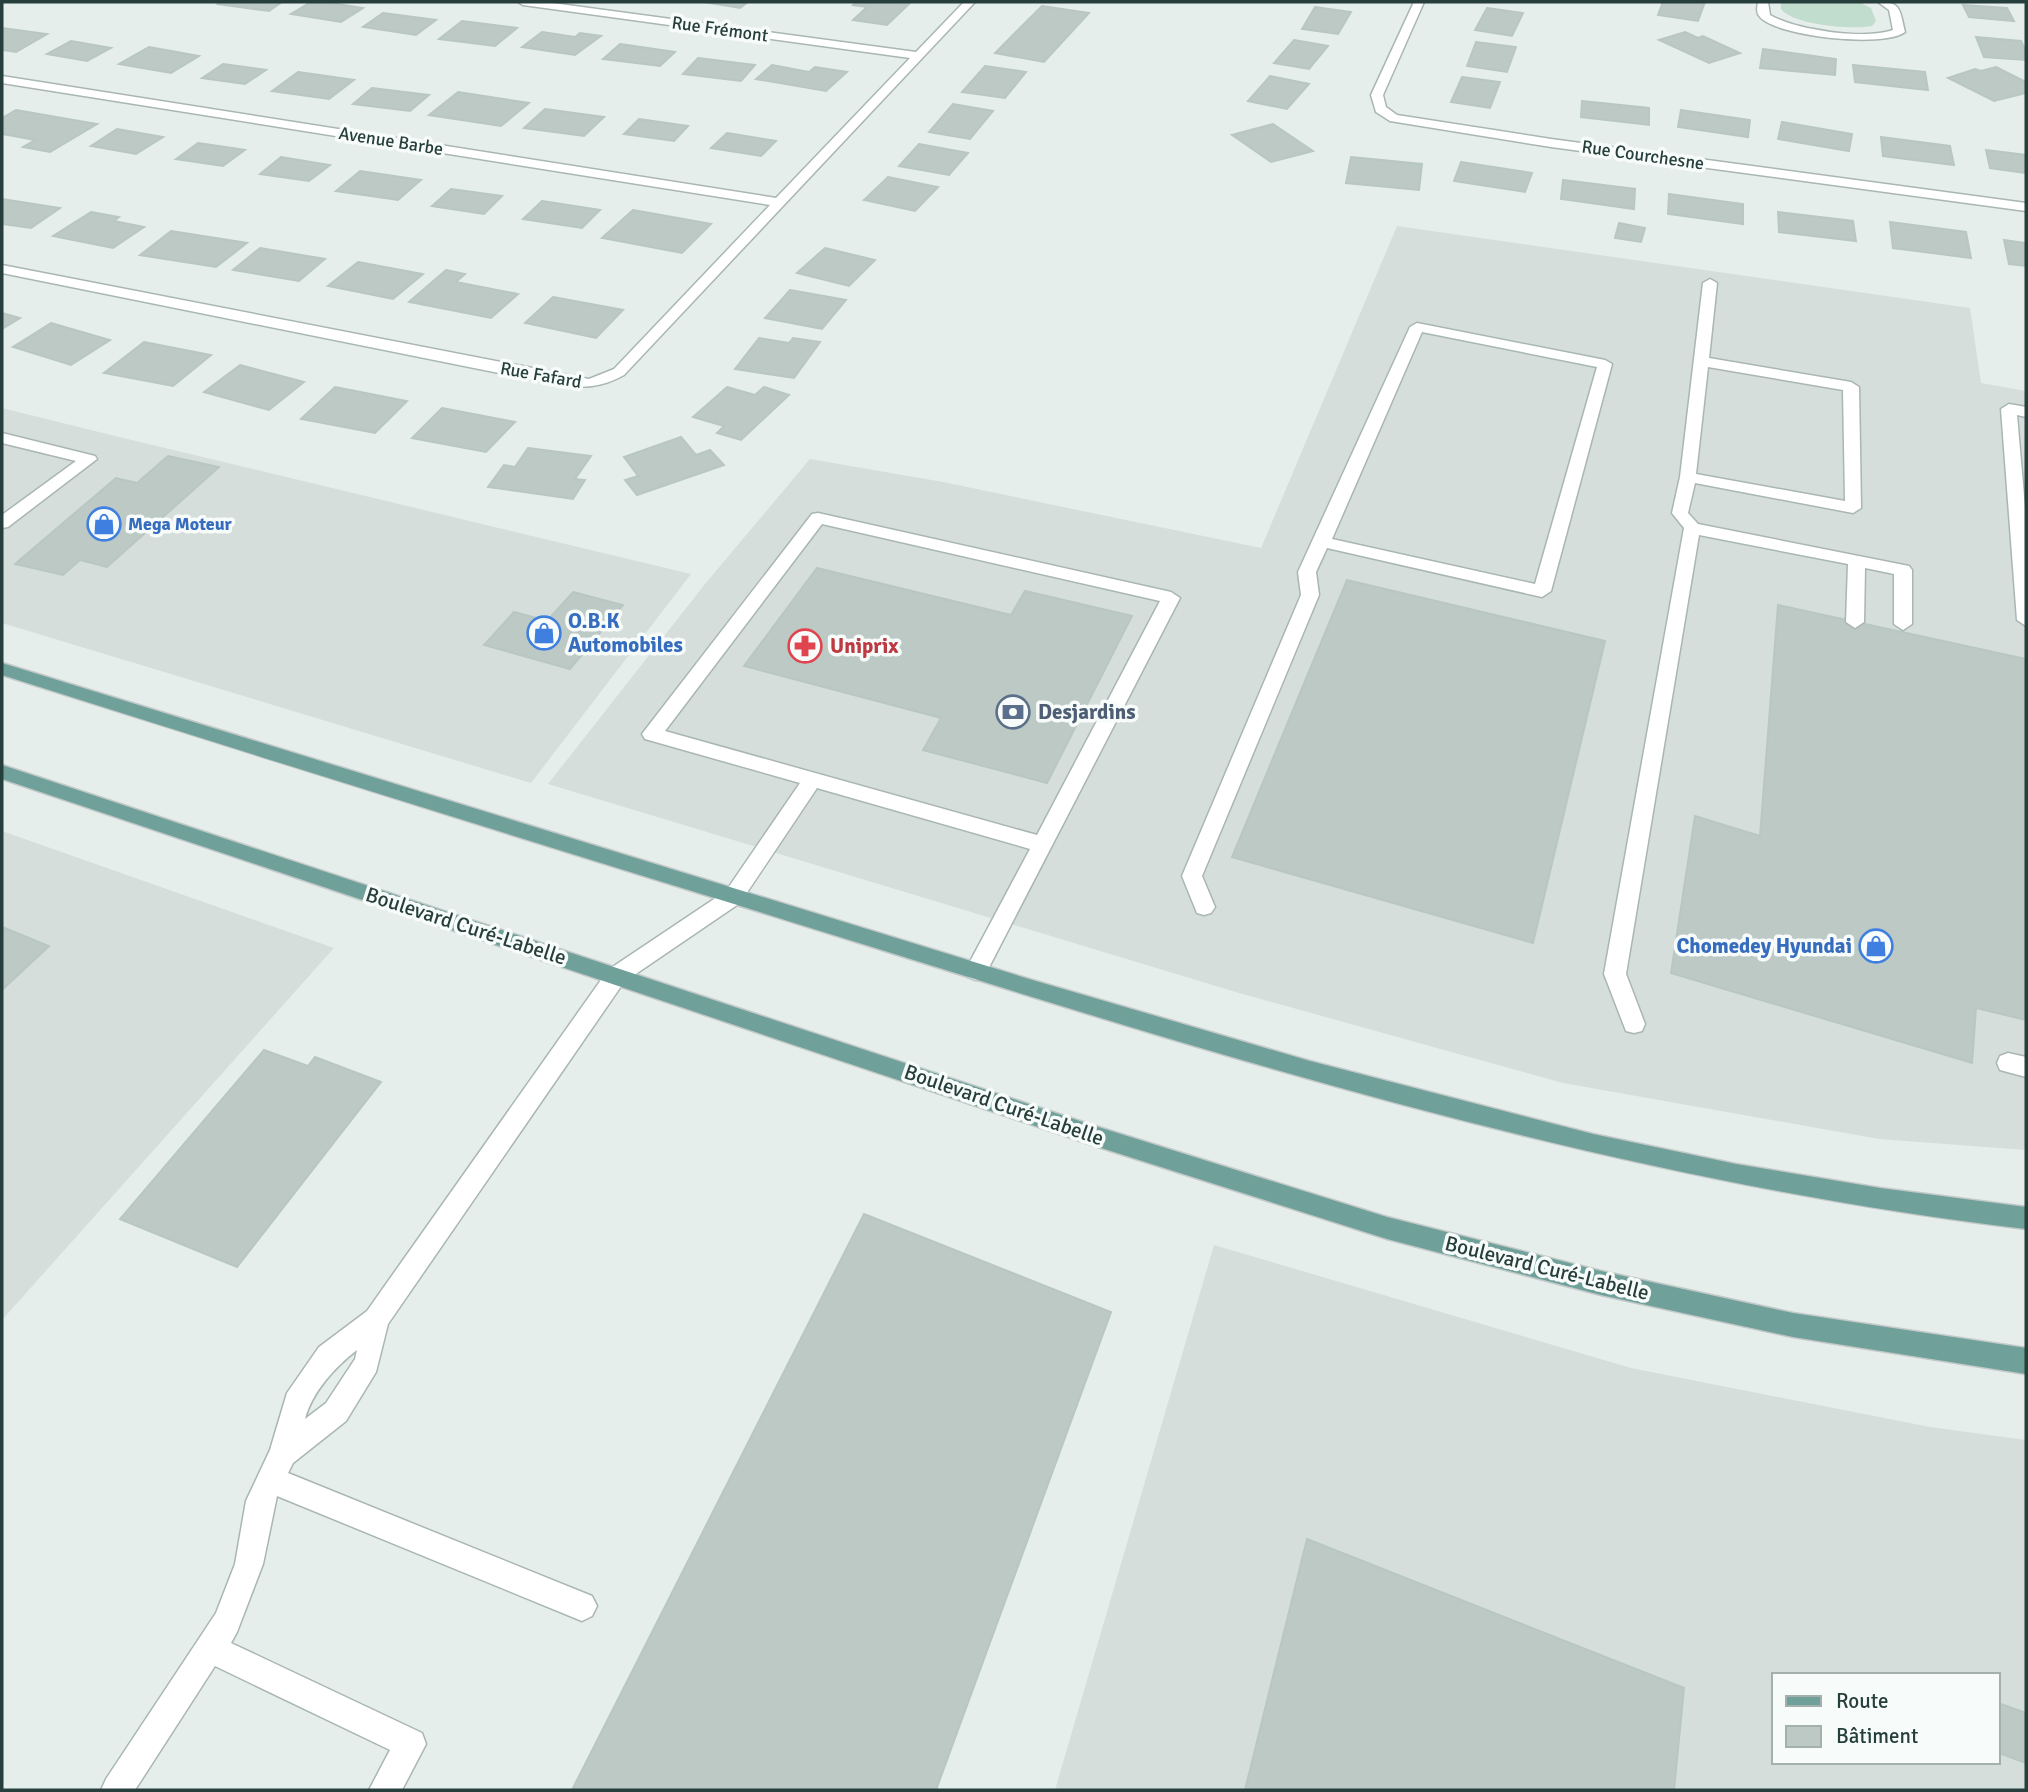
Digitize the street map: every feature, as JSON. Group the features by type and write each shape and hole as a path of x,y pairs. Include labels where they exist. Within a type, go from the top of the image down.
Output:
{"main road":[{"path":"2,669 733,897 1323,1075 1561,1138 1807,1186 2026,1218"},
{"name":"Boulevard Curé-Labelle","path":"2,772 1104,1139 1387,1228 1601,1283 1780,1322 2026,1361"}],"street":[{"name":"Rue Frémont","path":"523,2 918,56"},
{"path":"613,14 627,2"},
{"name":"Rue Fafard","path":"2,270 558,380 589,384 605,380 619,372 970,2"},
{"name":"Rue Courchesne","path":"1419,2 1377,95 1380,109 1394,118 1551,143 2026,207"},
{"path":"1763,2 1765,17 1782,25 1877,38 1895,36 1899,29 1894,9 1883,2"},
{"name":"Avenue Barbe","path":"2,79 781,203"},
{"path":"1710,283 1688,477 1680,513 1692,528 1903,570 1903,624"},
{"path":"1204,907 1192,876 1310,595 1307,572 1417,327 1605,363 1542,591 1322,542"},
{"path":"1688,477 1853,508 1851,387 1701,361"},
{"path":"2026,412 2009,409 2026,620"},
{"path":"2,438 89,458 2,523"},
{"path":"976,971 1044,845 1171,598 818,518 652,734 1044,845"},
{"path":"1634,1024 1615,974 1692,528"},
{"path":"1855,622 1857,562"},
{"path":"117,1790 211,1649 240,1594 249,1564 260,1501 283,1453 296,1402 328,1356 376,1320 617,976 733,897 812,780"},
{"path":"283,1453 336,1412 367,1363 376,1320"},
{"path":"269,1479 582,1606"},
{"path":"211,1649 411,1744 385,1790"}],"shaded area":[{"path":"1397,226 1970,308 1981,383 2026,391 2026,1150 1879,1139 1563,1083 1239,993 548,784 705,584 810,459 943,482 1261,548"},
{"path":"2,408 691,574 531,783 2,623"},
{"path":"2,831 334,948 2,1320"},
{"path":"1214,1245 1631,1368 1930,1427 2026,1440 2026,1790 1055,1790"}],"green space":[{"path":"1781,2 1859,2 1871,8 1876,21 1872,26 1863,27 1838,27 1810,22 1788,14 1781,9"}],"building":[{"path":"282,2 269,11 218,4"},
{"path":"311,2 363,8 341,22 291,14"},
{"path":"704,2 748,2 740,8"},
{"path":"857,2 910,3 887,25 853,20 867,7 853,5"},
{"path":"1663,2 1705,2 1698,21 1658,15"},
{"path":"1963,5 2007,8 2014,21 1969,17"},
{"path":"1042,6 1089,13 1044,62 995,53"},
{"path":"1315,7 1351,12 1338,34 1302,29"},
{"path":"1487,8 1523,13 1512,36 1475,30"},
{"path":"383,13 436,20 416,35 363,27"},
{"path":"462,21 517,28 495,46 439,39"},
{"path":"2,28 47,34 16,52 2,50"},
{"path":"542,32 575,37 580,33 601,36 575,55 522,47"},
{"path":"1685,32 1698,38 1703,36 1740,53 1709,63 1659,40"},
{"path":"1976,37 2021,41 2026,60 1984,57"},
{"path":"1294,40 1328,46 1309,69 1274,63"},
{"path":"71,41 111,48 87,61 47,54"},
{"path":"1476,42 1516,47 1507,72 1467,66"},
{"path":"620,44 675,52 660,66 603,59"},
{"path":"149,47 199,56 171,73 119,64"},
{"path":"1763,49 1836,59 1835,75 1760,68"},
{"path":"698,58 755,65 741,81 683,74"},
{"path":"223,64 266,70 245,84 202,78"},
{"path":"772,65 809,72 815,67 847,72 826,91 756,79"},
{"path":"1853,65 1925,72 1928,90 1855,82"},
{"path":"985,66 1026,72 1005,98 962,92"},
{"path":"1996,67 2026,82 2026,93 1994,101 1948,78 1975,69 1981,71"},
{"path":"298,72 354,80 329,99 272,91"},
{"path":"1270,76 1309,84 1287,109 1248,101"},
{"path":"1462,77 1500,82 1490,108 1451,102"},
{"path":"372,88 429,95 410,111 353,104"},
{"path":"458,92 529,103 501,126 429,115"},
{"path":"1582,101 1649,108 1649,125 1581,117"},
{"path":"953,104 993,111 970,139 929,132"},
{"path":"545,109 604,117 584,136 524,128"},
{"path":"16,110 97,124 50,152 23,147 35,140 2,134 2,118"},
{"path":"1681,110 1750,120 1748,137 1678,127"},
{"path":"639,119 688,126 674,141 624,134"},
{"path":"1782,122 1852,134 1849,151 1778,139"},
{"path":"1273,124 1313,151 1271,162 1232,135"},
{"path":"117,129 163,137 136,154 91,146"},
{"path":"727,133 776,141 761,156 711,148"},
{"path":"1881,137 1950,146 1954,165 1883,156"},
{"path":"198,143 245,150 223,166 176,159"},
{"path":"919,144 968,153 949,175 899,166"},
{"path":"1986,150 2026,155 2026,173 1990,168"},
{"path":"281,157 330,165 309,181 260,174"},
{"path":"1351,157 1422,164 1419,190 1346,183"},
{"path":"1461,162 1532,173 1525,192 1454,181"},
{"path":"360,171 421,180 398,200 336,191"},
{"path":"888,177 938,187 915,211 864,200"},
{"path":"1563,180 1635,189 1634,209 1561,199"},
{"path":"451,189 502,196 484,214 432,206"},
{"path":"1669,194 1743,204 1743,224 1668,214"},
{"path":"2,199 60,208 31,228 2,224"},
{"path":"542,201 600,210 582,228 523,219"},
{"path":"633,210 711,224 682,253 602,238"},
{"path":"91,212 119,217 114,221 144,227 113,248 53,236"},
{"path":"1778,212 1853,221 1856,241 1779,232"},
{"path":"1890,222 1966,232 1971,258 1893,248"},
{"path":"1619,223 1645,228 1641,242 1615,238"},
{"path":"171,231 247,243 216,267 140,255"},
{"path":"2004,240 2026,243 2026,266 2009,264"},
{"path":"260,248 325,259 299,281 233,270"},
{"path":"825,248 875,260 849,286 797,273"},
{"path":"358,262 423,274 393,299 328,286"},
{"path":"446,270 465,274 456,282 518,294 491,318 409,302"},
{"path":"790,290 846,300 822,329 765,318"},
{"path":"553,297 623,310 596,338 525,323"},
{"path":"2,313 20,318 2,329"},
{"path":"51,323 110,340 71,365 13,347"},
{"path":"759,338 789,343 793,338 820,342 794,378 735,369"},
{"path":"144,342 211,355 173,386 104,373"},
{"path":"240,365 304,382 269,410 204,392"},
{"path":"335,387 407,401 375,433 301,419"},
{"path":"727,387 755,395 764,387 789,395 741,440 717,433 724,426 693,417"},
{"path":"442,408 515,422 486,452 412,438"},
{"path":"681,437 696,455 710,450 724,465 637,495 625,480 638,476 624,457"},
{"path":"528,448 591,456 575,479 585,480 573,499 488,487 504,465 515,467"},
{"path":"168,456 219,467 107,567 80,560 63,575 15,564 116,478 137,483"},
{"path":"817,568 1011,615 1025,591 1132,616 1047,783 923,750 941,718 744,666"},
{"path":"1347,580 1605,641 1533,943 1232,857"},
{"path":"573,592 623,605 570,669 484,645 514,612 547,621"},
{"path":"1778,605 2026,659 2026,1020 1976,1008 1972,1063 1671,973 1695,816 1760,836"},
{"path":"2,927 49,946 2,990"},
{"path":"264,1050 308,1066 315,1057 381,1082 237,1267 120,1219"},
{"path":"864,1214 1111,1312 936,1790 572,1790"},
{"path":"1307,1539 1684,1688 1674,1790 1245,1790"},
{"path":"2000,1704 2026,1713 2026,1763 2000,1753"}],"place":[{"name":"Mega Moteur","path":"104,524"},
{"name":"O.B.K Automobiles","path":"544,633"},
{"name":"Uniprix","path":"805,646"},
{"name":"Desjardins","path":"1013,712"},
{"name":"Chomedey Hyundai","path":"1876,946"}]}
